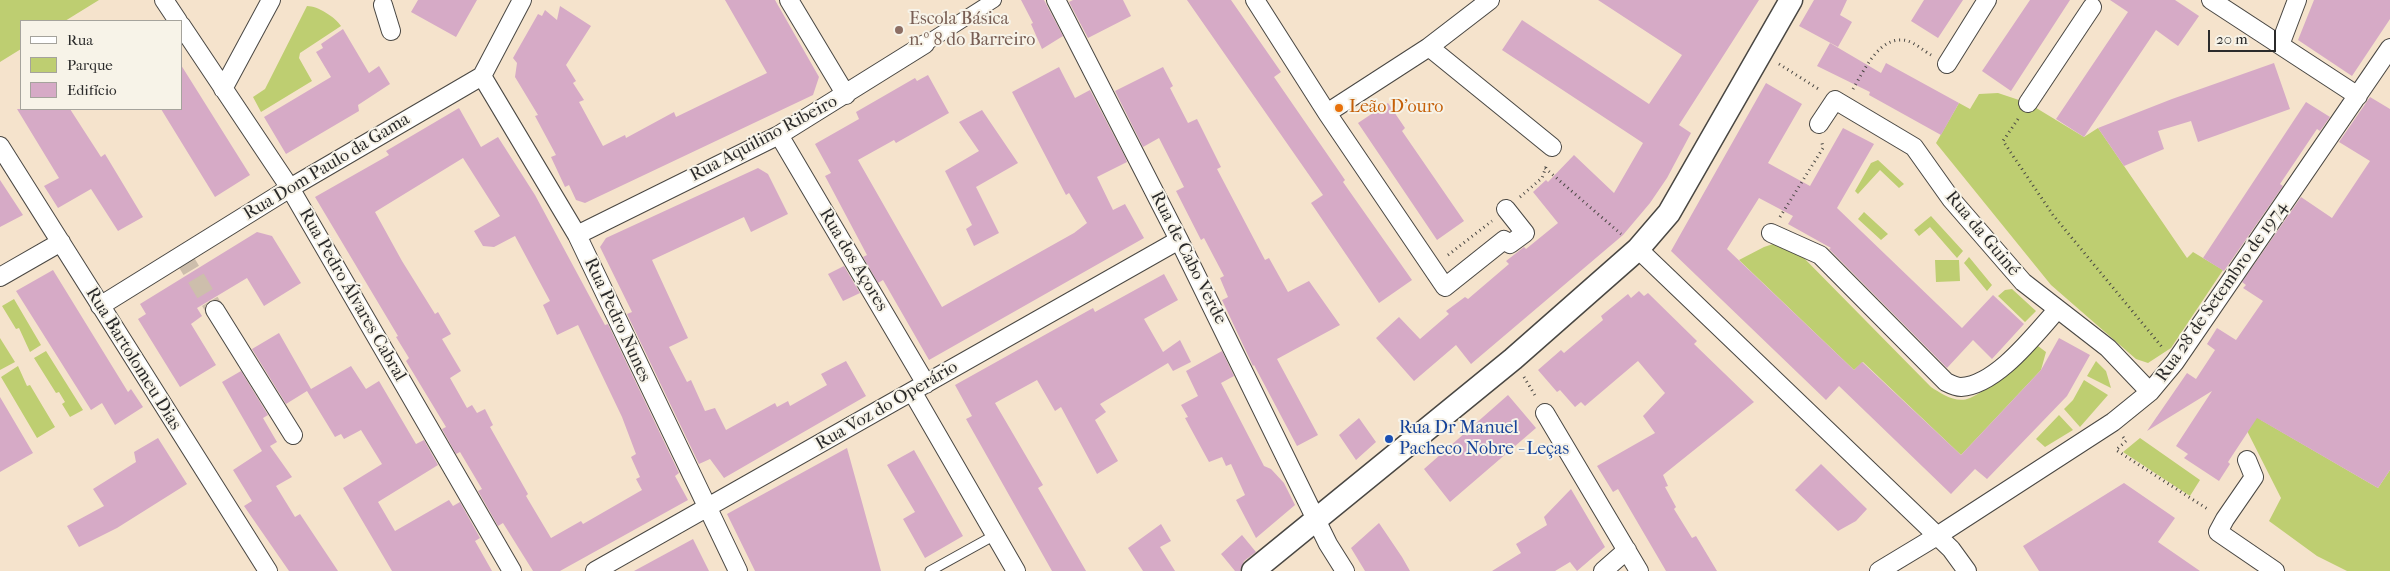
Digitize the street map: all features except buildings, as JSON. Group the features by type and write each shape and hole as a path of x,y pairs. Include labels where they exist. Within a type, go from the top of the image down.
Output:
{"street":[{"path":"164,0 177,20"},
{"path":"223,89 271,0"},
{"path":"482,76 522,0"},
{"path":"790,0 846,95"},
{"name":"Rua Aquilino Ribeiro","path":"577,235 779,135 846,95 994,0"},
{"name":"Rua de Cabo Verde","path":"1056,0 1179,240 1317,518 1328,544 1345,571"},
{"path":"1255,0 1327,113 1445,287 1504,240 1510,244 1525,233 1506,209"},
{"path":"1327,113 1430,47 1490,0"},
{"path":"1254,571 1514,359 1638,249 1668,213 1791,0"},
{"path":"1947,64 1987,0"},
{"path":"2211,0 2358,96"},
{"path":"2280,45 2297,0"},
{"path":"381,2 392,31"},
{"path":"2028,103 2092,7"},
{"name":"Rua Pedro Álvares Cabral","path":"182,27 290,188 512,571"},
{"path":"1430,47 1552,147"},
{"name":"Rua 28 de Setembro de 1974","path":"1878,571 1937,536 2113,422 2150,392 2175,362 2390,48"},
{"name":"Rua Dom Paulo da Gama","path":"100,306 290,188 482,76"},
{"name":"Rua Pedro Nunes","path":"482,76 577,235 706,509 738,571"},
{"path":"1819,124 1840,102"},
{"name":"Rua da Guiné","path":"1840,102 1914,147 1951,199 2023,282 2108,348 2150,392"},
{"name":"Rua dos Açores","path":"779,135 920,388 995,535 1016,571"},
{"name":"Rua Bartolomeu Dias","path":"0,146 268,571"},
{"path":"1771,233 1820,255 1946,382 1961,387 1986,378 2015,356 2057,310"},
{"name":"Rua Voz do Operário","path":"595,571 1179,240"},
{"path":"0,277 61,242"},
{"path":"1638,249 1937,536 1951,550 1967,571"},
{"path":"216,310 292,435"},
{"path":"1545,413 1639,571"},
{"path":"2247,460 2254,477 2218,532 2276,571"},
{"path":"1603,571 1627,550"}],"lane":[{"path":"930,571 995,535"}],"path":[{"path":"1761,53 1840,102 1876,52 1889,43 1907,40 1947,64"},
{"path":"2028,103 2003,141 2053,215 2175,362"},
{"path":"1771,233 1823,148 1819,124"},
{"path":"1545,168 1638,249"},
{"path":"1514,359 1545,413"},
{"path":"2113,422 2126,441 2116,450 2225,519"}],"green space":[{"path":"0,0 99,0 67,20 20,20 20,50 0,62"},
{"path":"307,6 326,13 341,26 300,53 299,58 312,81 261,112 253,97 265,89"},
{"path":"1998,93 2028,103 2084,137 2098,128 2187,258 2193,252 2223,270 2171,348 2148,363 2136,359 2051,285 1936,143 1959,103 1970,109 1979,94"},
{"path":"1878,160 1904,184 1899,188 1880,170 1858,194 1855,191 1871,163"},
{"path":"1864,212 1888,234 1881,240 1858,219"},
{"path":"2390,214 2261,420 2378,488 2390,470 2390,571 2347,571 2317,556 2269,521 2281,498 2242,421"},
{"path":"1931,216 1963,251 1957,258 1930,227 1919,236 1914,230"},
{"path":"1776,243 1799,253 1931,387 1944,395 1954,399 1965,400 1978,394 2004,373 2034,343 2046,352 2041,370 1961,455 1863,362 1854,370 1739,260"},
{"path":"1969,257 1992,285 1987,291 1964,263"},
{"path":"1935,260 1959,260 1960,281 1936,282"},
{"path":"2012,289 2036,311 2025,322 1998,296 2005,290"},
{"path":"14,299 41,345 30,352 19,328 16,329 2,306"},
{"path":"0,338 15,362 0,370"},
{"path":"46,351 83,410 70,417 62,404 65,402 59,392 56,393 34,358"},
{"path":"2096,361 2106,371 2111,388 2087,376"},
{"path":"18,366 27,386 30,385 55,427 37,438 1,377"},
{"path":"2084,380 2108,395 2080,427 2064,409 2073,400"},
{"path":"2059,415 2073,430 2045,447 2036,439"},
{"path":"2140,438 2200,480 2190,496 2123,452"}],"tunnel":[{"path":"182,255 215,310"}],"place":[{"name":"Escola Básica n.º 8 do Barreiro","path":"899,30"},
{"name":"Leão D'ouro","path":"1339,108"},
{"name":"Rua Dr Manuel Pacheco Nobre - Leças","path":"1389,439"}]}
